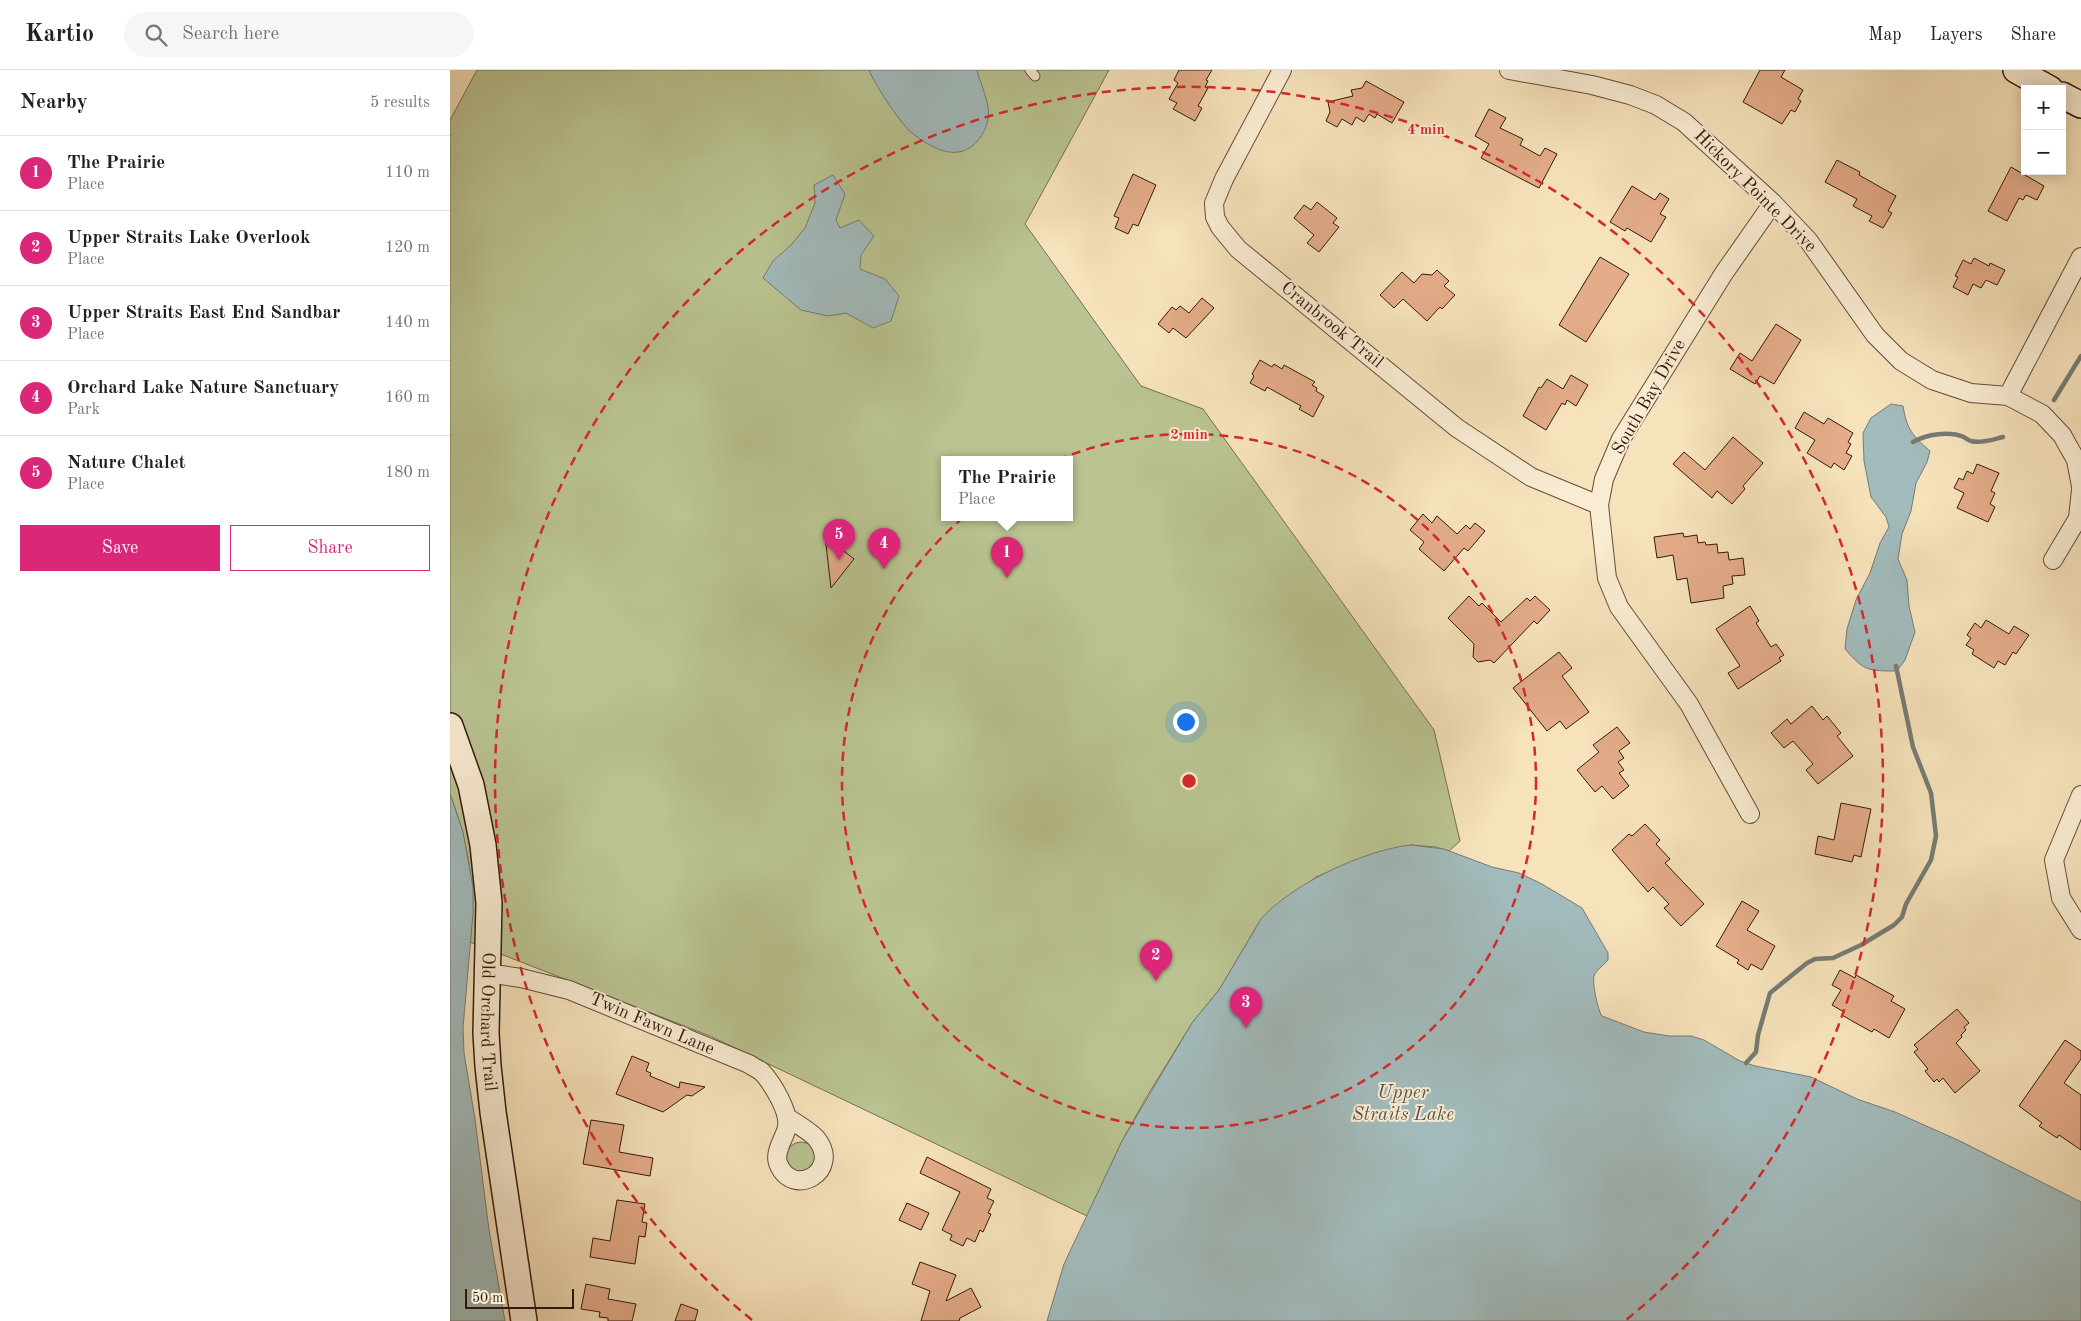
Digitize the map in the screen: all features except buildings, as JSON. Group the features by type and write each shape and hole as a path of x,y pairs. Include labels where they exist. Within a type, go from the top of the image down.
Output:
{"street":[{"name":"Cranbrook Trail","path":"1282,70 1224,179 1214,203 1215,217 1220,228 1238,249 1457,428 1531,477 1599,505"},
{"name":"Hickory Pointe Drive","path":"1509,70 1592,85 1630,95 1656,105 1684,122 1773,203 1808,240 1875,335 1901,361 1932,380 1971,392 2008,396 2042,414 2062,435 2076,460 2081,488 2078,518 2053,560"},
{"path":"2016,70 2043,85"},
{"path":"2066,97 2081,105"},
{"name":"South Bay Drive","path":"1750,814 1689,704 1619,607 1607,578 1599,505 1604,479 1621,439 1724,273 1773,203"},
{"path":"2008,396 2081,257"},
{"name":"Old Orchard Trail","path":"450,726 471,785 482,844 489,903 486,1033 493,1112 524,1321"},
{"path":"2081,795 2054,860 2061,898 2081,930"},
{"name":"Twin Fawn Lane","path":"488,973 521,978 569,990 749,1064 761,1071 768,1080 788,1118"}],"green space":[{"path":"477,70 1109,70 1025,224 1141,386 1203,409 1434,730 1460,841 1449,851 1435,847 1411,845 1370,855 1316,877 1261,919 1219,990 1192,1023 1146,1098 1122,1141 1087,1216 710,1036 470,942 472,903 469,866 457,812 450,794 450,120"},
{"path":"801,1142 812,1146 816,1157 812,1168 801,1172 790,1168 786,1157 790,1146"}],"water":[{"path":"869,70 977,70 988,107 988,120 984,132 971,147 963,151 955,152 937,149 907,129 882,94"},
{"path":"833,175 845,194 836,220 840,228 859,220 874,236 861,255 860,269 885,279 899,296 891,321 873,328 846,313 828,316 801,310 763,278 773,261 791,245 805,228 815,203 814,185"},
{"path":"1891,404 1903,406 1906,421 1911,432 1930,451 1927,462 1916,483 1911,511 1902,534 1898,559 1907,580 1909,606 1915,632 1905,660 1897,671 1879,671 1862,666 1845,649 1847,629 1856,600 1870,573 1880,543 1889,527 1886,517 1871,497 1864,461 1863,433 1871,418"},
{"path":"450,794 463,832 473,887 473,913 463,1028 464,1053 475,1119 489,1230 505,1321 450,1321"},
{"name":"Upper Straits Lake","path":"1411,845 1444,849 1492,867 1519,873 1542,884 1582,908 1608,953 1608,960 1594,976 1597,1003 1602,1016 1644,1032 1669,1036 1691,1036 1704,1040 1740,1061 1755,1066 1811,1077 1857,1099 1895,1112 1960,1141 2081,1202 2081,1321 1047,1321 1064,1264 1122,1141 1192,1023 1219,990 1261,919 1291,893 1330,871 1372,854"}],"waterway":[{"path":"2054,400 2081,356"},
{"path":"1913,442 1931,435 1945,434 1958,435 1975,442 2003,437"},
{"path":"1746,1063 1756,1052 1758,1035 1770,993 1807,963 1815,959 1833,958 1861,945 1894,925 1902,917 1906,904 1931,860 1936,836 1931,793 1913,747 1896,666"}],"place":[{"name":"Nature Chalet","path":"839,560"},
{"name":"Orchard Lake Nature Sanctuary","path":"884,569"},
{"name":"The Prairie","path":"1007,578"},
{"name":"Upper Straits Lake Overlook","path":"1156,981"},
{"name":"Upper Straits East End Sandbar","path":"1246,1028"}]}
